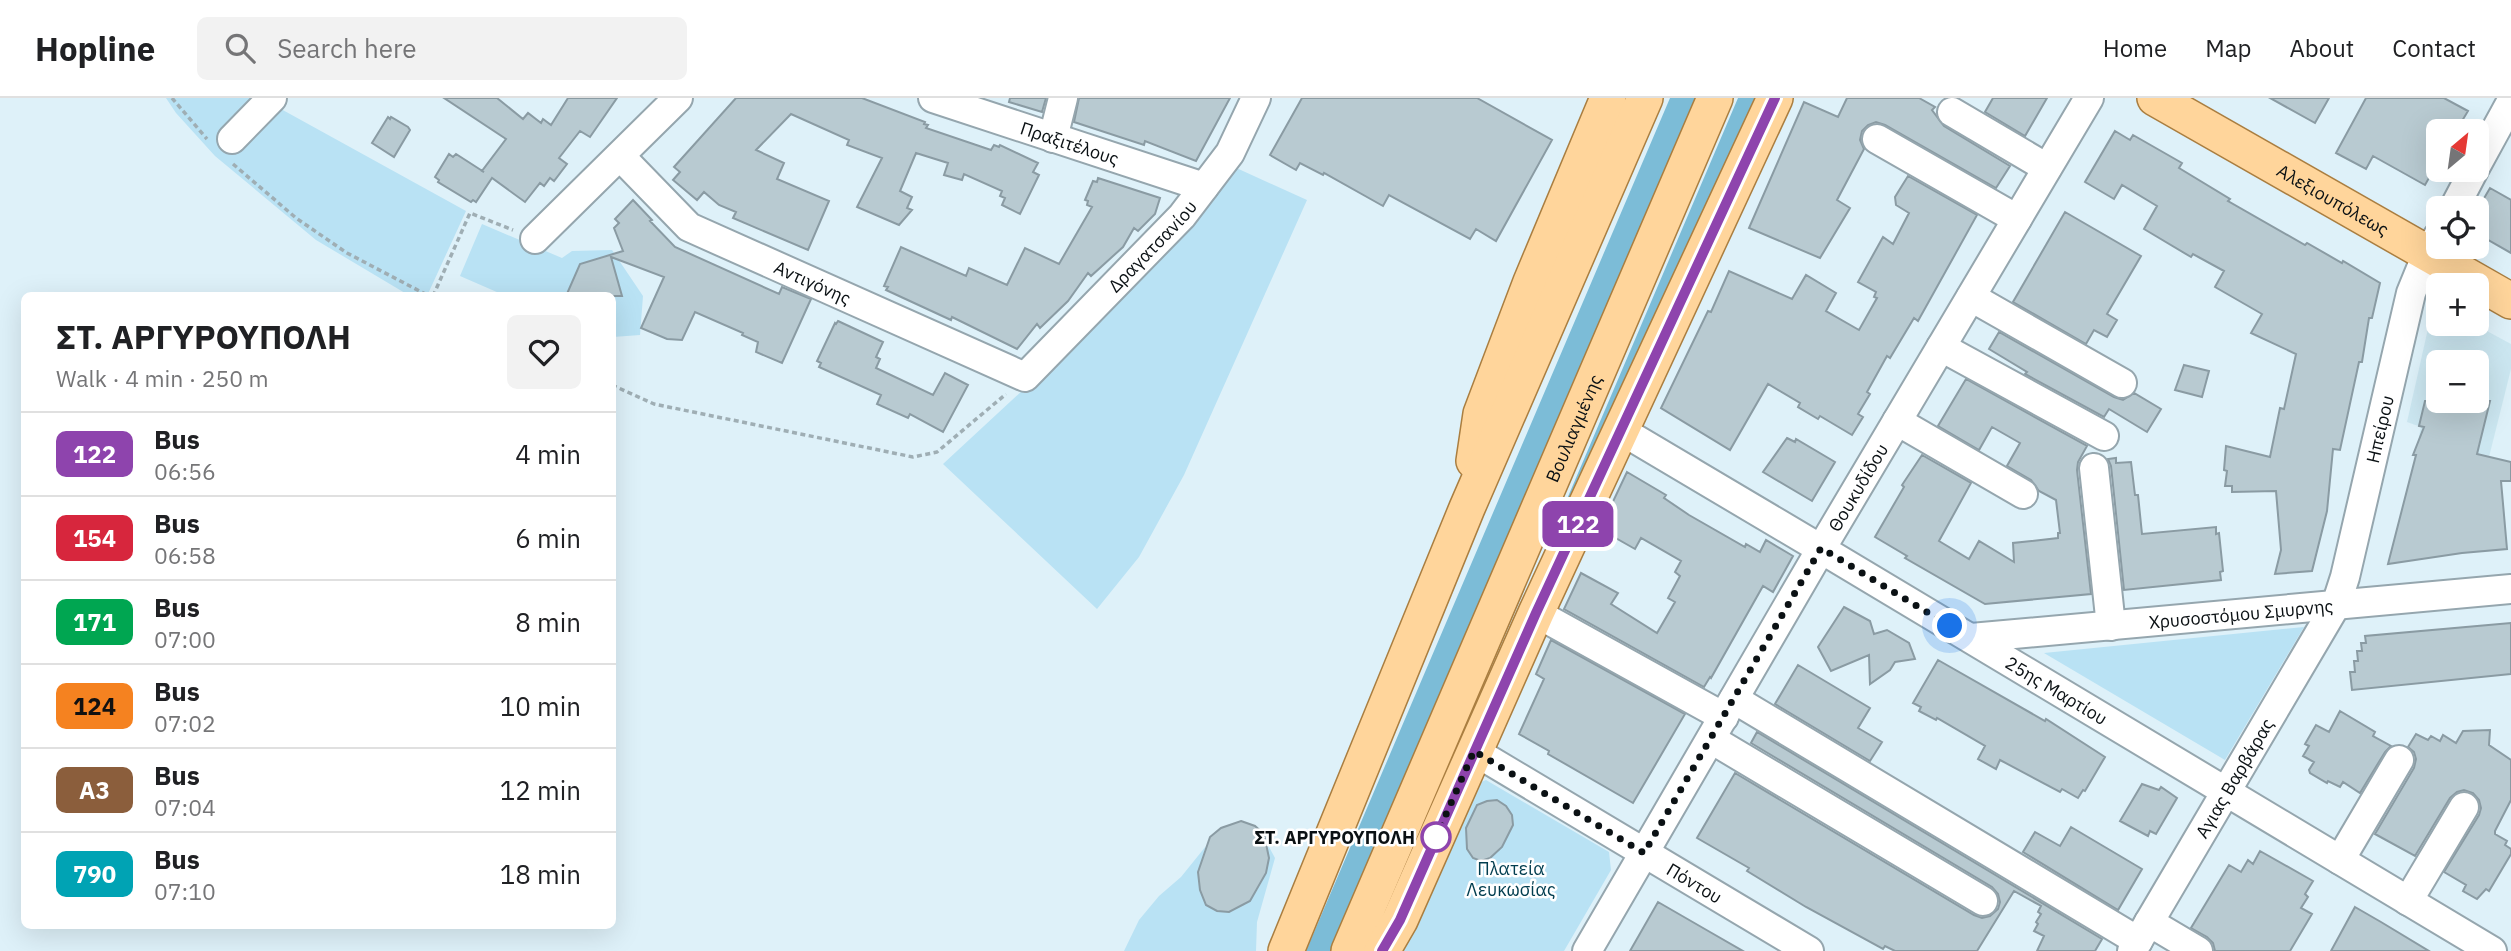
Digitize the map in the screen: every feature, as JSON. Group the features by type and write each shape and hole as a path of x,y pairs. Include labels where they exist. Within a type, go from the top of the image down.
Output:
{"main road":[{"path":"1467,508 1481,414 1531,282 1608,98"},
{"path":"1286,951 1467,508 1645,98"},
{"name":"Βουλιαγμένης","path":"1349,951 1715,98"},
{"path":"1382,951 1405,908 1536,613 1775,98"},
{"name":"Αλεξιουπόλεως","path":"2155,98 2426,242"},
{"name":"Αλεξιουπόλεως","path":"2452,259 2511,301"}],"street":[{"path":"224,148 272,98"},
{"path":"536,239 678,98"},
{"path":"1053,138 1063,98"},
{"name":"Δραγατσανίου","path":"1025,377 1182,216 1230,153 1256,98"},
{"name":"Θουκυδίδου","path":"1587,951 1821,548 2089,98"},
{"name":"Πραξιτέλους","path":"940,99 1204,187"},
{"path":"2489,142 2511,102"},
{"path":"1952,112 2047,168"},
{"path":"1877,139 2017,219"},
{"name":"Αντιγόνης","path":"621,157 689,227 1025,377"},
{"name":"Ηπείρου","path":"2336,605 2345,577 2411,293 2426,259"},
{"path":"1971,297 2122,383"},
{"path":"1941,348 2104,436"},
{"path":"1897,421 2023,494"},
{"name":"25ης Μαρτίου","path":"1622,431 2492,951"},
{"path":"2094,468 2111,626"},
{"name":"Χρυσοστόμου Σμυρνης","path":"1971,638 2511,589"},
{"name":"Αγιας Βαρβάρας","path":"2140,938 2336,605"},
{"path":"1536,613 1723,718 2140,938 2198,951"},
{"path":"1723,718 1983,901"},
{"name":"Πόντου","path":"1474,751 1809,951"},
{"path":"2340,860 2399,760"},
{"path":"2408,901 2465,807"}],"path":[{"path":"172,98 306,225 347,253 423,292"},
{"path":"433,292 470,213 536,239"},
{"path":"616,387 654,404 913,457 937,452 1025,377"}],"shaded area":[{"path":"1670,98 1697,98 1333,951 1306,951"},
{"path":"1738,98 1762,98 1483,696"},
{"path":"2489,332 2511,344 2511,369 2489,457 2418,441 2421,427 2407,422 2426,336 2489,336"}],"green space":[{"path":"166,98 261,98 466,211 429,292 403,292 316,240 215,156"},
{"path":"1232,166 1307,200 1184,475 1139,557 1097,609 943,464 1024,389"},
{"path":"482,224 562,258 572,251 612,250 643,296 640,335 616,337 616,292 497,292 460,276"},
{"path":"2304,627 2225,760 2044,653"},
{"name":"Πλατεία Λευκωσίας","path":"1486,780 1609,852 1611,870 1564,951 1399,951 1476,784"},
{"path":"1268,845 1275,858 1257,922 1256,951 1124,951 1139,920 1159,896 1181,877 1206,846 1200,876 1203,897 1213,908 1226,911 1242,906 1256,893 1265,872"}],"building":[{"path":"444,98 497,98 523,119 528,113 541,123 543,119 551,125 568,98 617,98 590,137 580,131 559,158 567,164 554,181 550,178 544,186 540,183 525,202 492,178 476,202 471,202 438,182 435,177 449,154 453,157 456,154 482,171 506,139"},
{"path":"736,98 862,98 925,122 924,124 928,125 926,128 991,150 994,145 1000,145 1038,163 1033,172 1039,175 1020,214 1002,205 1005,198 1000,196 1002,191 964,174 962,180 944,175 948,163 916,153 900,191 912,197 907,208 912,210 899,225 857,207 882,158 847,145 849,140 791,114 756,150 784,163 777,179 829,201 808,250 733,218 736,212 719,205 704,192 697,200 673,180 680,172 674,167"},
{"path":"1010,98 1046,98 1042,112 1009,102"},
{"path":"1079,98 1230,98 1196,161 1145,141 1144,145 1074,122"},
{"path":"1302,98 1477,98 1552,140 1496,241 1476,229 1470,239 1389,195 1383,206 1324,173 1323,175 1300,163 1296,170 1270,155"},
{"path":"1847,98 1919,98 1935,107 1932,110 1944,126 2010,166 1996,188 1876,122 1862,131 1860,140 1864,149 1837,200 1850,208 1820,258 1749,228 1804,102 1838,117"},
{"path":"1993,98 2047,98 2025,136 1985,112"},
{"path":"2270,98 2329,98 2315,123"},
{"path":"2366,98 2444,98 2468,111 2463,119 2426,119 2425,185 2373,156 2366,169 2336,153"},
{"path":"388,117 410,130 394,157 372,143"},
{"path":"2115,131 2130,140 2133,135 2182,163 2179,168 2230,199 2228,201 2305,245 2307,243 2342,263 2343,261 2380,283 2372,318 2369,318 2362,362 2359,362 2340,450 2333,449 2327,511 2312,571 2275,574 2281,550 2276,491 2232,492 2232,486 2225,486 2226,446 2270,457 2280,408 2284,409 2296,354 2251,333 2262,314 2215,287 2224,271 2193,254 2191,257 2144,229 2157,206 2122,185 2114,199 2085,182"},
{"path":"1908,176 1977,215 1918,321 1914,318 1890,358 1887,356 1867,392 1870,394 1858,414 1863,417 1852,435 1820,416 1818,419 1798,407 1800,403 1768,384 1730,450 1661,408 1708,311 1711,312 1729,271 1792,299 1806,275 1836,293 1826,311 1859,330 1877,298 1874,297 1876,292 1858,282 1883,237 1893,244 1909,213 1896,205 1895,197"},
{"path":"1098,178 1160,198 1155,214 1138,231 1134,228 1123,247 1091,276 1088,273 1068,301 1040,328 1037,324 1017,349 952,317 951,320 886,290 888,287 884,286 901,247 966,276 969,268 1007,285 1025,248 1059,264 1092,207 1087,205 1088,201 1085,200 1093,181 1097,182"},
{"path":"2490,188 2511,200 2511,253 2489,240 2489,196 2485,196"},
{"path":"633,200 675,247 779,294 782,287 811,299 782,363 756,352 758,342 742,335 743,333 695,312 682,340 667,339 641,328 664,277 611,257 622,296 616,296 616,292 568,292 580,264 623,251 614,228 619,223 615,219"},
{"path":"2065,212 2141,256 2107,314 2117,320 2107,337 2094,330 2086,344 2013,302"},
{"path":"838,321 883,342 876,357 880,359 876,368 933,395 945,373 968,385 943,432 910,414 908,418 877,404 881,395 819,367 821,363 817,361"},
{"path":"1999,332 2114,397 2123,400 2134,393 2161,409 2147,432 2109,409 2104,417 2025,374 2027,372 1989,349"},
{"path":"2184,365 2209,371 2202,397 2175,390"},
{"path":"1966,379 2087,446 2078,462 2077,470 2091,594 1985,604 1905,558 1907,556 1875,537 1904,487 1902,485 1922,455 1971,483 1939,541 1969,559 1979,541 2014,562 2013,543 2058,538 2060,533 2056,500 2039,491 2031,480 2007,466 2020,443 1992,427 1979,450 1938,426"},
{"path":"2425,401 2426,413 2487,413 2477,454 2511,462 2511,481 2501,481 2507,549 2388,564 2416,455 2413,455 2424,427 2419,426"},
{"path":"1787,438 1795,442 1796,439 1835,462 1812,501 1763,472"},
{"path":"2116,458 2116,463 2131,462 2142,534 2216,527 2223,571 2220,572 2221,580 2124,590 2111,466 2108,459"},
{"path":"1627,472 1666,495 1664,498 1689,515 1745,547 1746,544 1760,552 1766,540 1793,556 1773,592 1763,586 1704,687 1564,609 1581,573 1618,593 1611,604 1657,633 1675,602 1668,598 1680,576 1675,572 1681,561 1641,538 1635,549 1600,529"},
{"path":"1844,607 1870,621 1874,634 1887,630 1909,643 1915,659 1895,662 1890,670 1870,684 1869,655 1831,671 1818,647"},
{"path":"2511,623 2511,674 2352,690 2350,672 2355,672 2354,661 2358,661 2357,651 2362,651 2361,643 2366,643 2365,636"},
{"path":"1551,640 1685,714 1633,803 1519,734 1544,679 1536,674"},
{"path":"1938,660 2045,721 2046,719 2105,757 2085,791 2083,790 2078,798 2062,789 2060,792 2000,760 1996,769 1978,759 1985,746 1937,718 1936,720 1919,711 1921,707 1913,703"},
{"path":"1798,665 1870,708 1858,728 1882,742 1870,761 1775,704"},
{"path":"2340,711 2375,732 2373,736 2391,746 2360,793 2343,782 2340,787 2310,773 2314,762 2303,756 2309,746 2305,744 2316,725 2329,732"},
{"path":"2490,730 2489,745 2511,760 2511,800 2495,834 2507,841 2505,845 2511,849 2511,854 2489,891 2486,889 2477,899 2463,891 2466,885 2444,872 2479,815 2479,800 2473,793 2464,790 2450,798 2415,856 2375,834 2414,768 2414,752 2408,747 2416,734 2428,740 2431,736 2440,741 2443,735 2456,743 2463,731"},
{"path":"1757,732 2102,939 2095,951 2037,951 2044,936 2034,931 2041,914 2038,912 2041,906 2014,891 1977,951 1895,951 1885,946 1883,949 1747,871 1749,868 1697,838 1735,773 1974,915 1982,918 1990,916 1998,909 2000,902 1992,887 1751,743"},
{"path":"2142,784 2159,790 2161,787 2177,798 2156,834 2150,831 2148,836 2120,821"},
{"path":"1497,800 1506,806 1512,815 1513,825 1502,847 1490,858 1481,861 1473,858 1467,849 1466,828 1477,805"},
{"path":"1241,821 1255,826 1264,834 1269,858 1266,873 1250,901 1229,912 1217,911 1206,905 1200,890 1198,872 1210,837 1221,828"},
{"path":"2071,827 2142,869 2118,910 2023,852 2035,832 2060,846"},
{"path":"2260,851 2313,881 2301,908 2312,914 2290,951 2215,951 2213,943 2207,937 2191,928 2229,865 2241,872 2248,860 2253,864"},
{"path":"1658,902 1710,932 1743,951 1630,951"},
{"path":"2355,907 2381,922 2429,951 2331,951"}],"bus line":[{"name":"122","path":"1382,951 1400,920 1536,613 1775,98"}],"place":[{"name":"ΣΤ. ΑΡΓΥΡΟΥΠΟΛΗ","path":"1436,837"}],"route":[{"path":"1436,837 1474,751 1644,853 1821,548 1950,626"}]}
